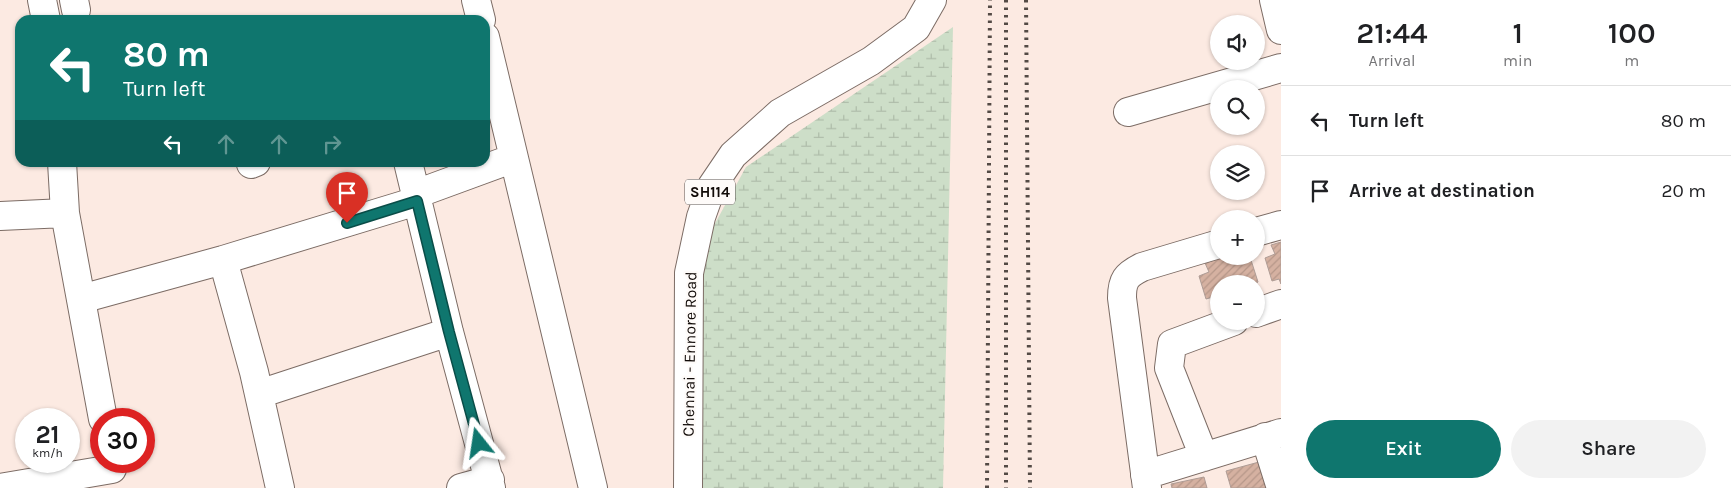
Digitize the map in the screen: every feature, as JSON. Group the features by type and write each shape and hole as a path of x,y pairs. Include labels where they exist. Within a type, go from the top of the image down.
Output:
{"street":[{"path":"42,0 45,15"},
{"path":"476,0 480,15"},
{"name":"Chennai - Ennore Road","path":"688,488 688,273 701,217 712,186 733,156 780,114 871,61 916,28 932,0"},
{"path":"1275,0 1281,30"},
{"path":"490,58 593,488"},
{"path":"1128,112 1281,68"},
{"path":"81,299 223,260 417,198 514,158"},
{"path":"62,167 65,214 101,408"},
{"path":"409,167 449,332 490,484 461,488"},
{"path":"0,216 65,214"},
{"path":"1265,229 1281,225"},
{"path":"1210,247 1142,268 1131,273 1124,280 1122,298 1154,480 1204,457 1273,435 1280,488"},
{"path":"223,260 259,394 280,488"},
{"path":"1204,457 1169,368 1172,344 1210,330"},
{"path":"259,394 449,332"},
{"path":"0,488 113,473"}],"green space":[{"path":"953,27 943,488 698,488 696,258 746,167"}],"building":[{"path":"1281,242 1281,284 1279,279 1272,281 1265,258 1275,254 1271,245"},
{"path":"1210,261 1210,265 1253,265 1256,275 1210,275 1210,298 1206,299 1199,276 1209,272 1205,263"},
{"path":"1259,462 1266,488 1231,488 1226,471"},
{"path":"1204,477 1207,488 1172,488 1171,484"}],"railway":[{"path":"987,488 990,0"},
{"path":"1006,0 1006,488"},
{"path":"1026,0 1030,488"}],"route":[{"path":"347,223 417,201 449,332 479,443"}]}
